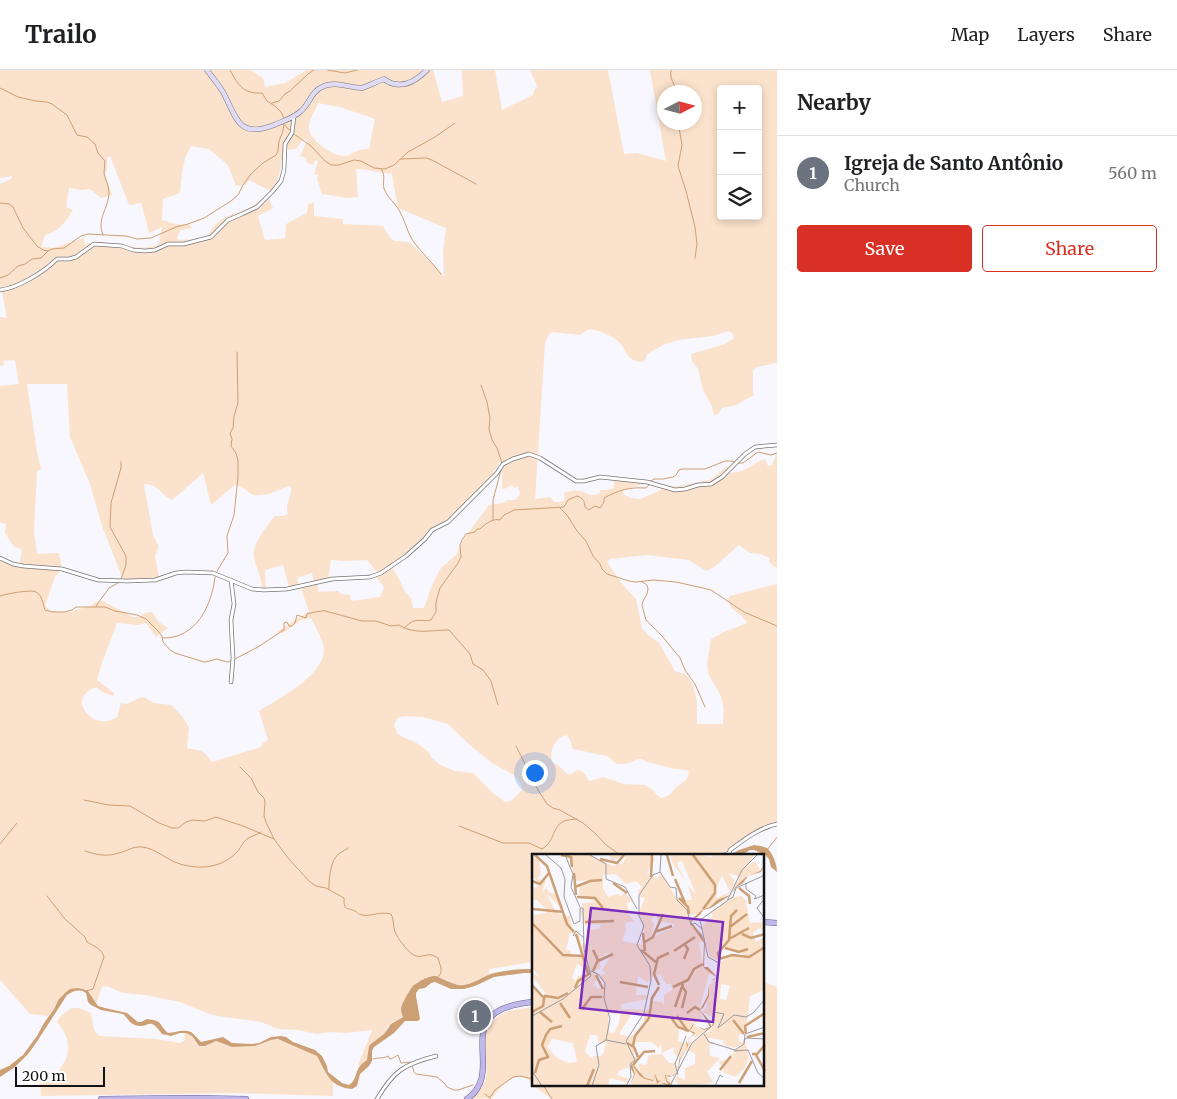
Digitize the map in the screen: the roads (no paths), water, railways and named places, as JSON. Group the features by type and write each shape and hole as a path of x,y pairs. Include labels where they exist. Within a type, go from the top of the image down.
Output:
{"main road":[{"path":"764,922 777,923"},
{"path":"467,1099 476,1091 481,1082 483,1073 482,1041 488,1020 497,1011 508,1005 532,1002"},
{"path":"101,1099 246,1099"}],"street":[{"path":"207,70 222,90 237,120 244,127 254,130 262,130 291,118 301,111 315,92 326,85 364,88 384,79 394,84 406,84 420,78 427,70"},
{"path":"0,290 25,281 45,270 57,259 76,257 94,244 122,246 133,250 145,251 154,250 168,244 184,244 211,237 228,220 257,207 281,181 286,144 292,133 294,116"},
{"path":"0,558 13,564 62,569 98,580 155,580 176,573 213,573 252,589 264,590 276,590 332,579 370,577 381,573 406,556 432,530 448,522 497,473 502,464 513,459 529,454 540,458 576,481 600,477 647,482 675,490 711,484 722,477 745,454 755,448 777,445"},
{"path":"231,580 234,604 231,620 233,658 231,682"},
{"path":"729,854 730,850 755,832 777,824"},
{"path":"377,1099 393,1076 412,1064 436,1056"}],"waterway":[{"path":"230,70 242,88 250,92 262,93 267,101 280,111 284,119"},
{"path":"272,103 279,101 314,70"},
{"path":"327,70 345,73 357,70"},
{"path":"671,70 671,79 674,85"},
{"path":"0,88 18,97 52,104 67,115 77,135 87,137 95,144 98,153 105,161 104,173 109,189 101,224 103,235"},
{"path":"294,134 311,146 331,165 339,165 354,160 361,161 374,168 385,169 394,165 408,152 455,123"},
{"path":"0,203 9,204 13,207 23,228 37,246 43,250 64,248 81,236 88,234 126,236 137,239 151,238 204,218 231,201 238,195 251,174 276,155 284,124"},
{"path":"285,125 290,130"},
{"path":"679,130 682,145 678,166 695,227 697,244 695,258"},
{"path":"401,159 426,158 476,184"},
{"path":"381,169 384,174 385,191 399,210 411,237 441,274"},
{"path":"0,278 8,275 18,266 32,259 41,258 48,251"},
{"path":"217,571 228,553 227,536 234,515 238,477 238,461 236,453 231,446 232,439 230,433 233,428 238,403 237,352"},
{"path":"481,385 490,418 489,429 502,463"},
{"path":"651,481 673,477 682,469 705,469 725,461 743,463 758,452 771,455 777,453"},
{"path":"121,462 111,503 110,527 126,556 126,565 121,579"},
{"path":"493,520 493,500 501,470"},
{"path":"404,628 414,621 431,620 436,612 436,602 440,588 461,557 460,545 466,534 475,532 487,523 500,520 504,515 514,510 564,507 568,500 577,496 582,499 585,507 589,510 595,506 600,508 604,498 609,495 634,488 646,488 649,485"},
{"path":"560,508 586,541 593,556 607,574 629,581 653,580 676,582 711,590 744,612 777,626"},
{"path":"163,638 175,637 193,627 206,609 215,577"},
{"path":"642,582 647,585 648,589 642,605 646,620 680,658 685,670 695,684 705,707"},
{"path":"96,606 109,588 118,583"},
{"path":"0,596 33,591 40,595 45,610 53,612 64,612 76,607 105,607 137,615 146,619 162,636 163,642 175,653 204,662 216,659 230,661"},
{"path":"235,659 284,630 284,623 287,622 289,626 292,626 297,615 306,618 307,614 320,611 362,621 376,621 391,626 399,625 417,631 449,630 470,654 473,664 483,670 491,681 498,705"},
{"path":"516,746 547,804 583,823 619,854"},
{"path":"240,767 251,778 258,792 264,798 264,816 274,839 310,882 344,898 346,908 359,914 391,914 396,935 410,952 416,956 431,955 438,958 441,973 437,978"},
{"path":"84,800 109,805 130,806 159,823 172,828 178,828 192,820 205,821 216,817 274,839"},
{"path":"459,826 503,843 529,843 542,849 549,842 560,823 577,819"},
{"path":"0,844 17,823"},
{"path":"85,851 110,855 142,847 180,864 203,867 218,864 232,857 247,839 261,832"},
{"path":"767,850 777,837"},
{"path":"329,889 330,873 334,861 338,855 348,848"},
{"path":"47,896 65,919 85,937 87,942 103,954 104,957 93,989 86,991"},
{"path":"373,1059 388,1056 391,1059 398,1055 401,1063 411,1062 416,1074 437,1077 447,1087 454,1090 473,1085"},
{"path":"489,1097 495,1090 513,1077 520,1076 532,1079"},
{"path":"544,1086 552,1099"},
{"path":"485,1094 491,1099"}],"place":[{"name":"Igreja de Santo Antônio","path":"475,1016"}]}
